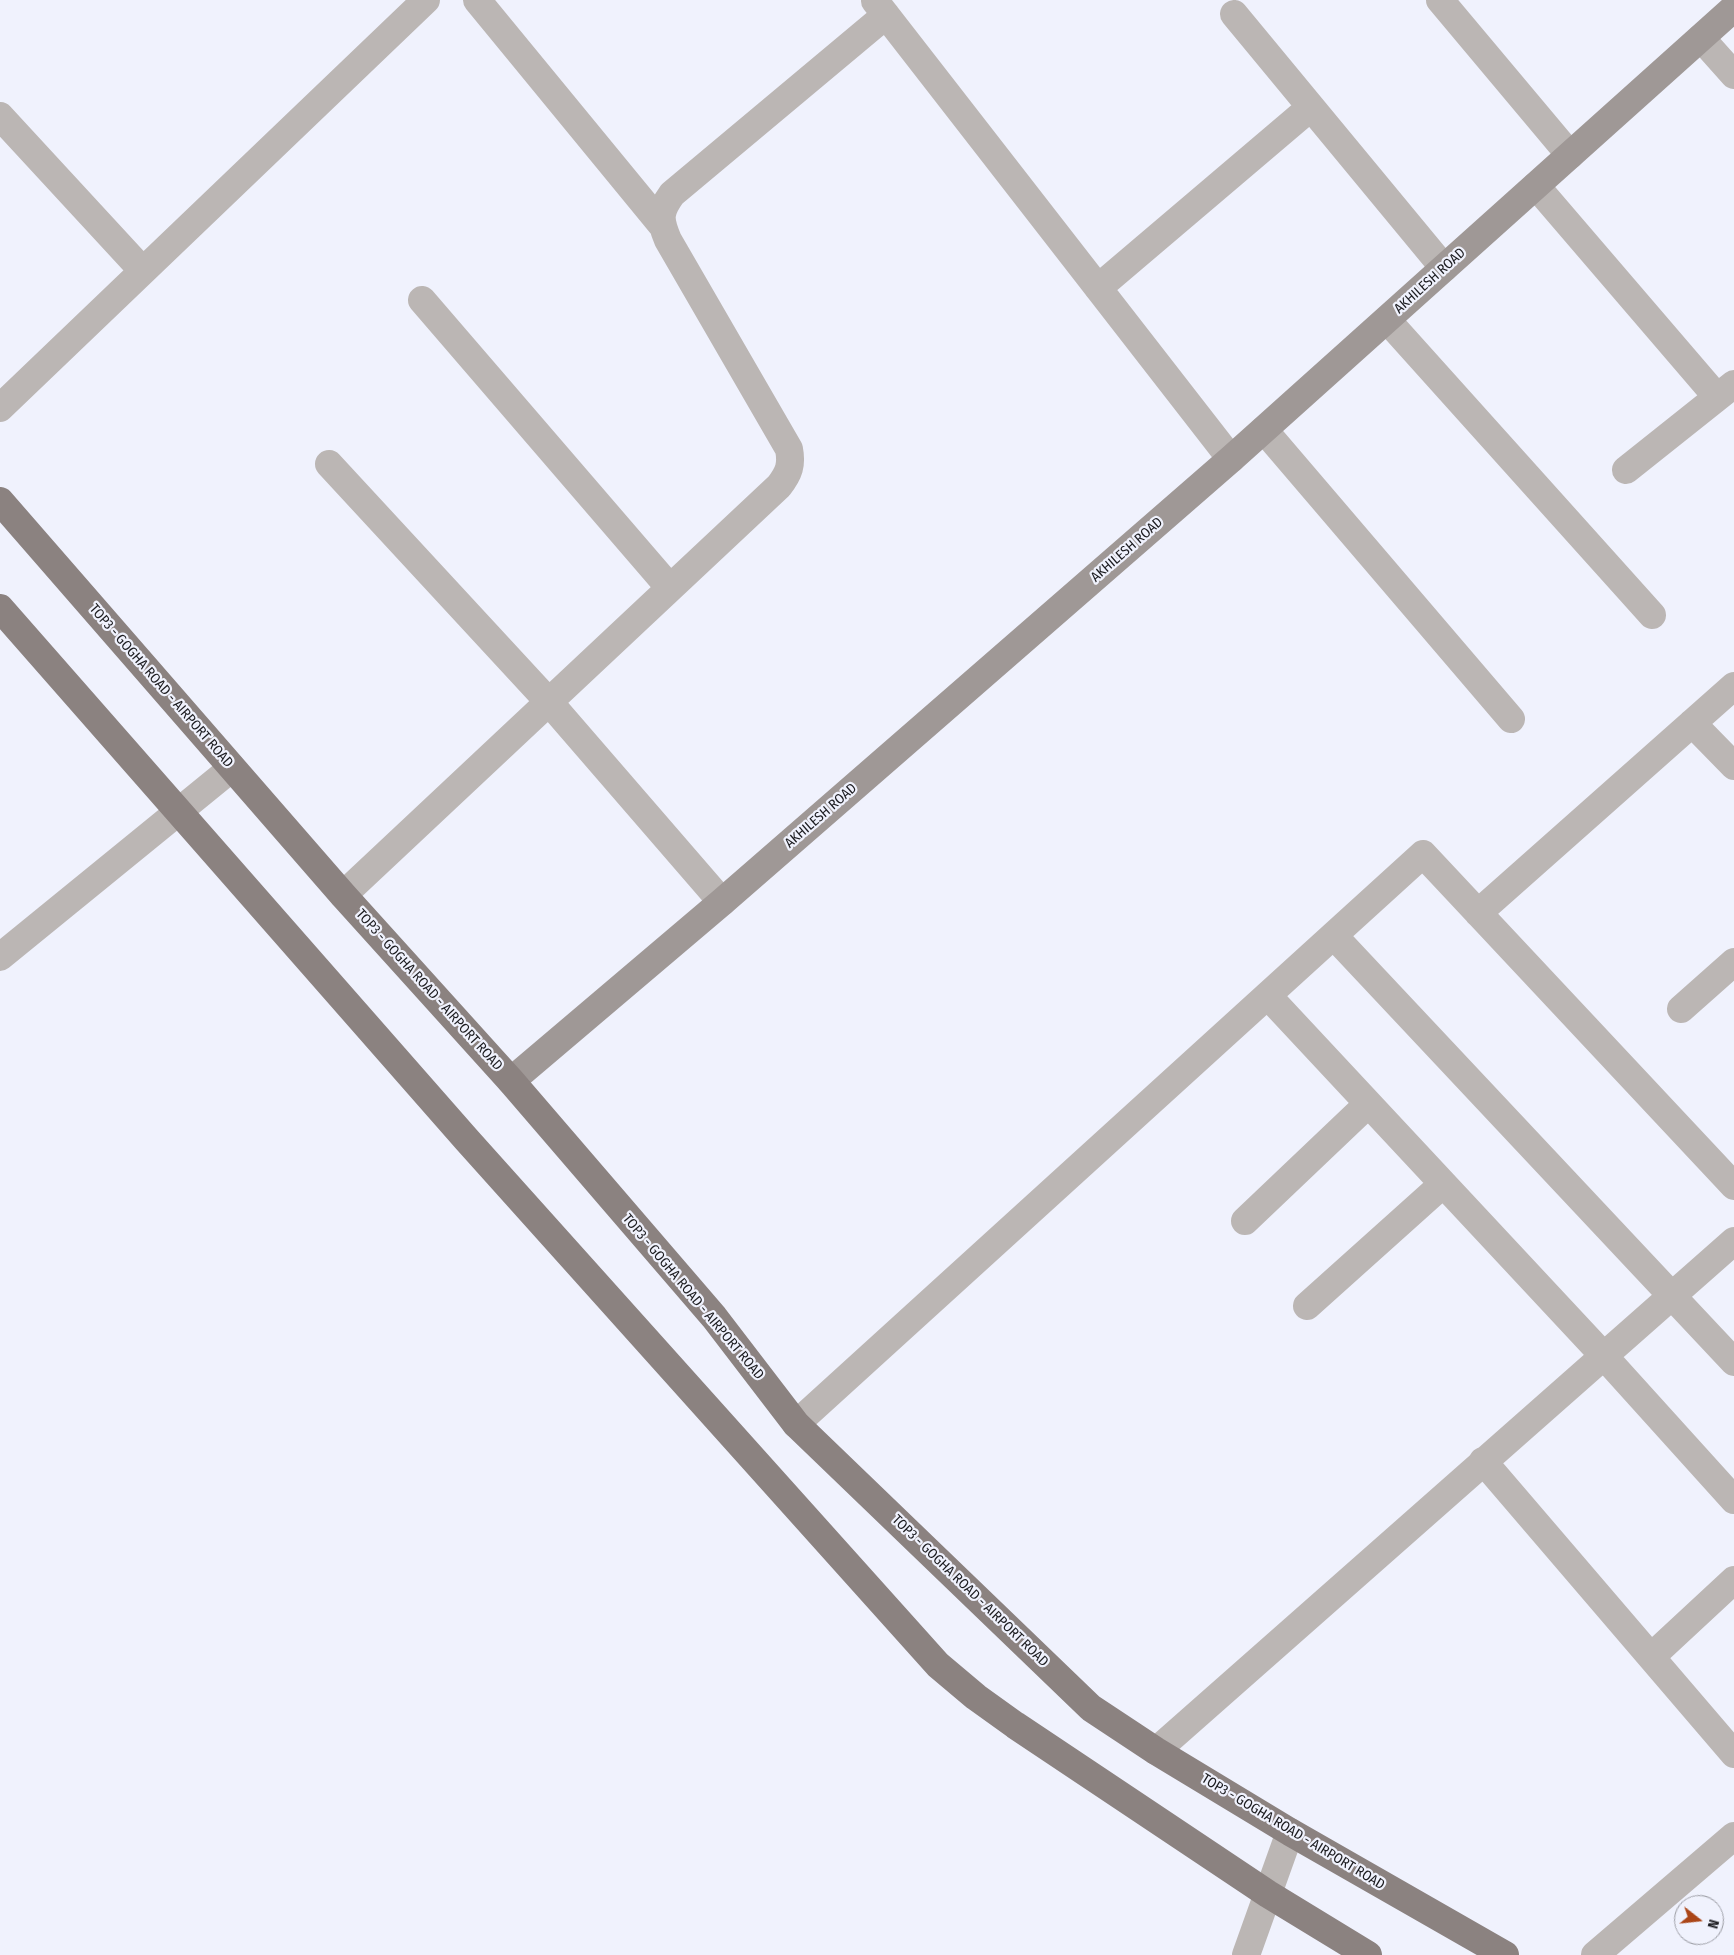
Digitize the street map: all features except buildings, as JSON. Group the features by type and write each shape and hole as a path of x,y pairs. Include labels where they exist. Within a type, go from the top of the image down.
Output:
{"main road":[{"name":"TOP3 - GOGHA ROAD - AIRPORT ROAD","path":"0,501 343,895 511,1081 714,1318 796,1424 1091,1708 1290,1832 1505,1955"},
{"path":"0,608 467,1140 938,1664 976,1697 1015,1725 1268,1894 1368,1955"}],"street":[{"path":"0,408 426,0"},
{"path":"343,895 779,486 788,474 791,462 789,449 661,224 477,0"},
{"path":"1440,0 1570,155"},
{"path":"661,224 662,208 672,194 880,8 1231,459"},
{"name":"AKHILESH ROAD","path":"511,1081 722,902 1231,459 1734,8"},
{"path":"1234,14 1444,268"},
{"path":"1701,38 1734,76"},
{"path":"1098,288 1311,107"},
{"path":"0,116 143,271"},
{"path":"1536,186 1725,390 1626,470"},
{"path":"422,300 670,588"},
{"path":"1387,320 1652,615"},
{"path":"1264,430 1511,718"},
{"path":"329,464 549,702 722,902"},
{"path":"1478,913 1734,686"},
{"path":"1692,723 1734,766"},
{"path":"0,957 232,768"},
{"path":"796,1424 1423,854 1734,1186"},
{"path":"1334,936 1734,1362"},
{"path":"1681,1009 1734,962"},
{"path":"1268,996 1603,1355 1734,1500"},
{"path":"1245,1221 1368,1104"},
{"path":"1307,1306 1443,1184"},
{"path":"1156,1750 1734,1241"},
{"path":"1483,1462 1734,1754"},
{"path":"1651,1657 1734,1580"},
{"path":"1246,1955 1290,1832"},
{"path":"1595,1955 1734,1836"}]}
